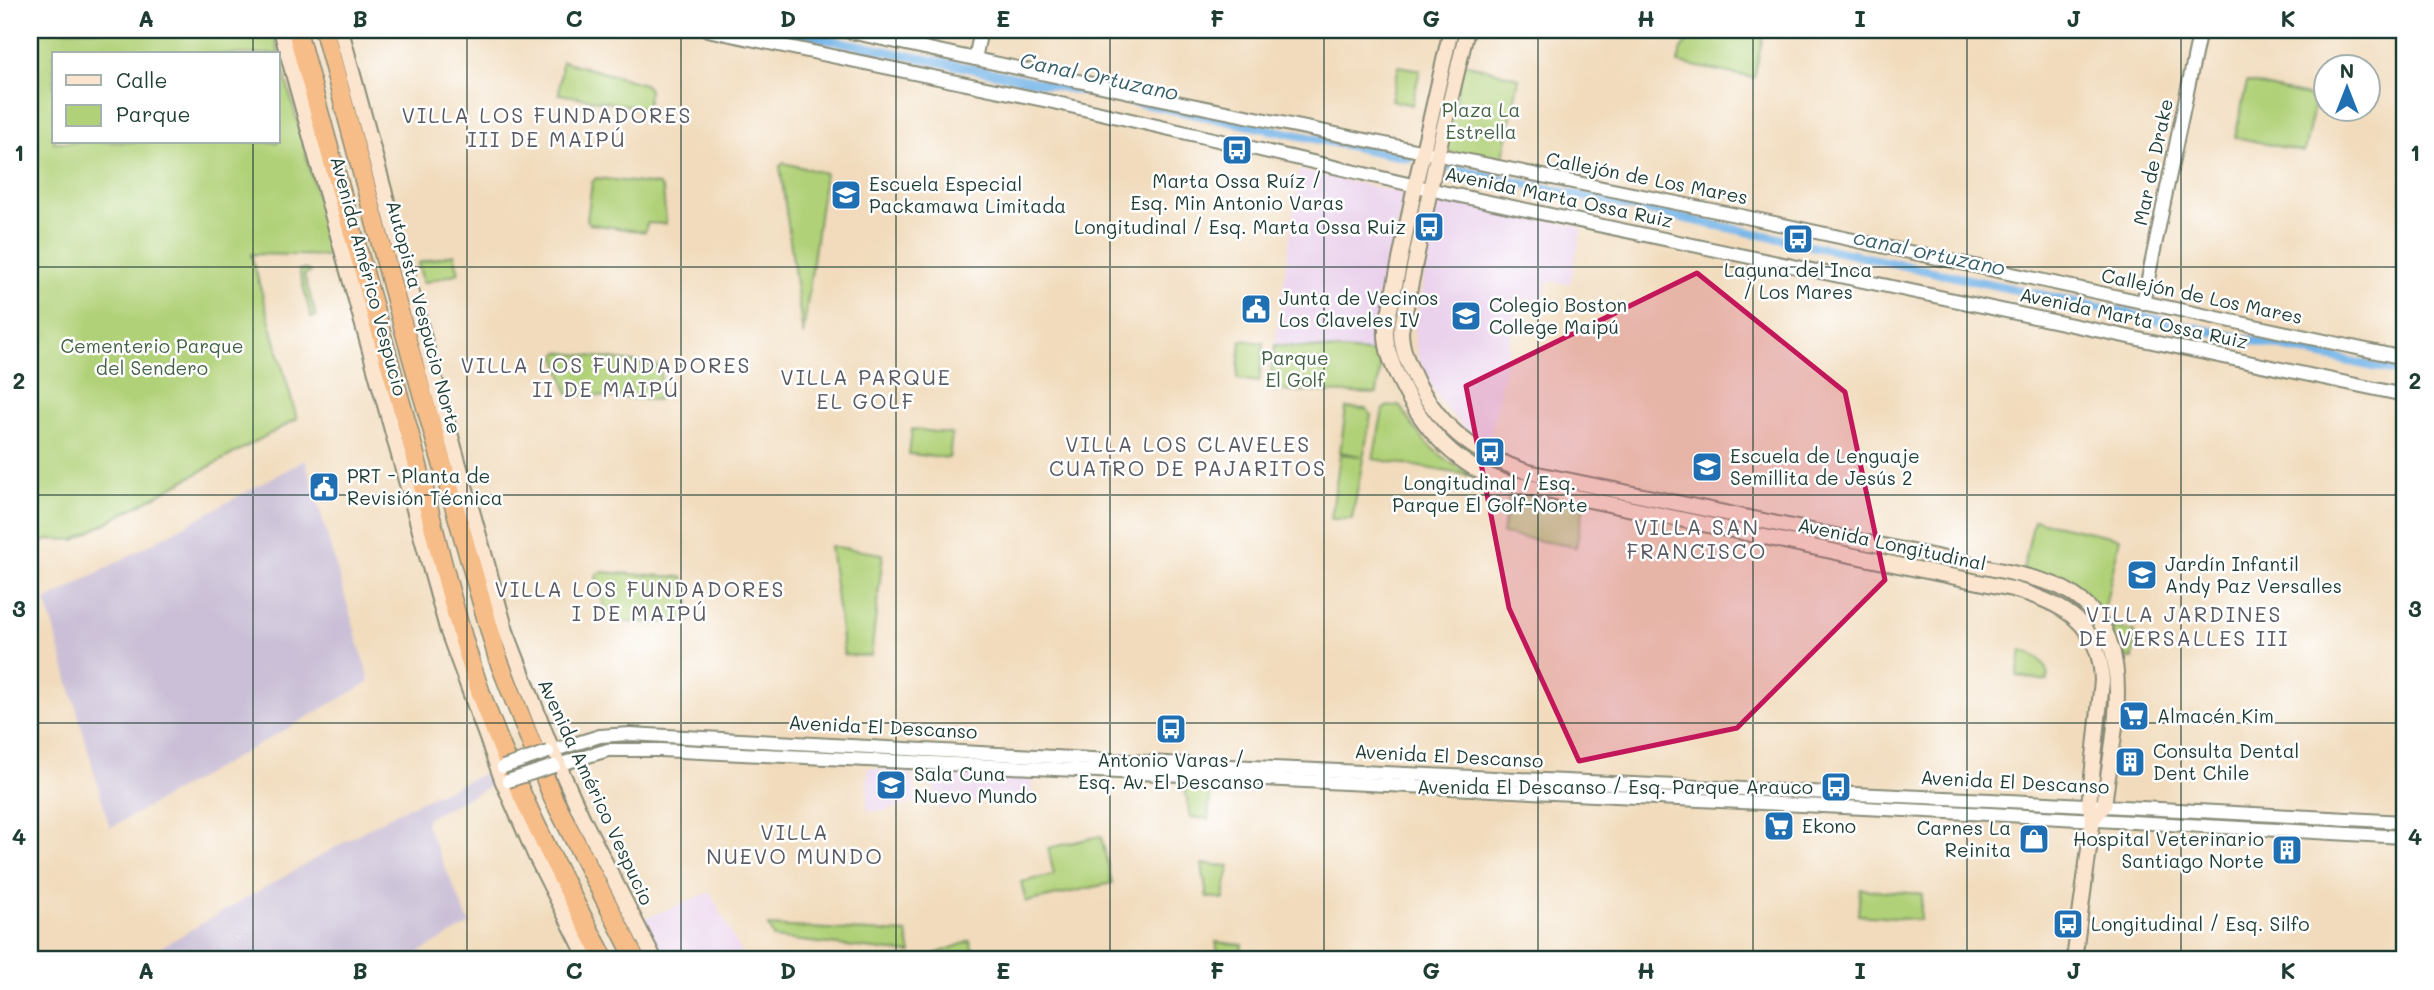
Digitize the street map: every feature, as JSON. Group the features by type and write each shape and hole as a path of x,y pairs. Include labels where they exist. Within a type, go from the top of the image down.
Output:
{"highway":[{"path":"297,30 472,668 544,843 605,960"},
{"name":"Autopista Vespucio Norte","path":"324,30 404,330 498,660 553,799 636,960"}],"main road":[{"name":"Avenida Américo Vespucio","path":"282,30 435,587 463,676 535,855 588,960"},
{"name":"Avenida Américo Vespucio","path":"341,30 503,621 556,765 655,960"},
{"path":"1430,154 1451,30"},
{"path":"1430,154 1467,30"},
{"name":"Avenida Longitudinal","path":"1430,154 1415,186 1387,321 1386,344 1396,374 1413,406 1429,429 1449,450 1485,474 1517,486 2012,589 2057,604 2082,625 2095,646 2101,664 2102,690 2074,960"},
{"name":"Avenida Longitudinal","path":"1430,154 1430,189 1402,326 1402,341 1407,362 1427,399 1441,419 1460,438 1492,459 1528,472 2008,572 2052,584 2068,592 2098,620 2110,641 2116,662 2118,692 2104,806"},
{"path":"2091,812 2104,806"}],"street":[{"name":"Avenida Marta Ossa Ruiz","path":"707,30 1053,102 1415,186 2404,395"},
{"name":"Callejón de Los Mares","path":"841,30 975,60 1746,217 2404,358"},
{"path":"975,60 981,30"},
{"name":"Mar de Drake","path":"2143,303 2200,30"},
{"name":"Avenida El Descanso","path":"503,775 550,751 600,736 630,734 2091,812 2404,837"},
{"name":"Avenida El Descanso","path":"503,775 556,765 608,750 660,750 2091,812"},
{"name":"Avenida El Descanso","path":"2104,806 2404,822"}],"highlighted area":[{"path":"1697,273 1845,392 1885,580 1737,728 1579,761 1509,608 1466,386"}],"shaded area":[{"path":"1299,170 1401,193 1403,201 1373,341 1379,353 1275,345"},
{"name":"Colegio Boston College Maipú","path":"1439,195 1582,227 1570,284 1548,281 1543,302 1519,297 1489,444 1464,428 1443,405 1419,361 1415,342 1414,330"},
{"path":"305,460 370,682 110,828 46,601"},
{"name":"Sala Cuna Nuevo Mundo","path":"868,768 909,770 919,801 884,811 867,810"},
{"path":"487,772 492,785 427,818 426,824 470,924 405,960 160,960 154,951 397,812"},
{"path":"932,772 1031,779 1034,791 940,810 930,776"},
{"path":"710,892 745,960 659,960 639,921"}],"green space":[{"name":"Cementerio Parque del Sendero","path":"30,30 273,30 279,52 52,52 52,144 280,144 280,56 333,256 251,254 297,419 75,540 49,539 30,549"},
{"path":"1698,30 1764,30 1754,78 1678,63 1681,49"},
{"path":"562,61 644,84 649,89 647,109 559,94"},
{"name":"Plaza La Estrella","path":"1463,63 1519,78 1503,157 1504,164 1444,151"},
{"path":"1399,66 1420,70 1412,105 1391,100"},
{"path":"2247,82 2312,97 2312,116 2304,152 2235,137"},
{"path":"784,163 825,173 803,335 780,166"},
{"path":"596,178 659,185 663,190 666,224 647,223 645,232 590,224 587,220 592,183"},
{"path":"454,254 459,273 423,283 418,263"},
{"path":"299,270 311,272 304,275 316,316 311,317"},
{"path":"1241,340 1264,343 1259,382 1237,379"},
{"name":"Parque El Golf","path":"1275,345 1379,353 1381,362 1377,394 1268,390"},
{"path":"559,352 656,365 660,369 662,396 657,400 568,394 556,356"},
{"path":"1399,405 1427,444 1473,476 1373,459 1383,410"},
{"path":"1346,408 1367,409 1371,415 1352,519 1331,519 1340,454 1361,456 1340,452"},
{"path":"912,429 952,434 949,458 909,454"},
{"path":"1510,492 1584,505 1576,547 1502,534"},
{"path":"2034,520 2120,538 2104,611 2101,612 2023,569"},
{"path":"830,546 883,554 871,656 844,655"},
{"path":"600,572 682,577 688,584 691,620 686,623 623,622 616,619 607,611 601,599 596,579"},
{"path":"2113,627 2135,632 2133,659 2118,657 2111,636"},
{"path":"2022,650 2041,661 2048,681 2017,676"},
{"path":"1184,783 1211,783 1208,819 1190,817"},
{"path":"2112,812 2359,825 2359,831 2110,818"},
{"path":"1101,836 1112,883 1026,902 1021,882 1054,875 1048,848"},
{"path":"1202,864 1229,866 1224,899 1207,897"},
{"path":"1860,889 1922,894 1920,920 1858,915"},
{"path":"768,926 907,933 911,953 774,938"},
{"path":"970,941 976,960 934,960 933,955"},
{"path":"1216,942 1242,945 1240,960 1219,960"}],"waterway":[{"name":"Canal Ortuzano","path":"783,30 1409,158"},
{"name":"canal ortuzano","path":"1446,167 2404,373"}],"place":[{"name":"Marta Ossa Ruíz / Esq. Min Antonio Varas","path":"1237,150"},
{"name":"Escuela Especial Packamawa Limitada","path":"846,195"},
{"name":"Longitudinal / Esq. Marta Ossa Ruiz","path":"1429,227"},
{"name":"Laguna del Inca / Los Mares","path":"1798,239"},
{"name":"Junta de Vecinos Los Claveles IV","path":"1256,309"},
{"name":"Colegio Boston College Maipú","path":"1466,316"},
{"name":"Longitudinal / Esq. Parque El Golf-Norte","path":"1490,452"},
{"name":"Escuela de Lenguaje Semillita de Jesús 2","path":"1707,467"},
{"name":"PRT - Planta de Revisión Técnica","path":"324,487"},
{"name":"Jardín Infantil Andy Paz Versalles","path":"2142,575"},
{"name":"Almacén Kim","path":"2134,716"},
{"name":"Antonio Varas / Esq. Av. El Descanso","path":"1171,729"},
{"name":"Consulta Dental Dent Chile","path":"2130,762"},
{"name":"Sala Cuna Nuevo Mundo","path":"891,785"},
{"name":"Avenida El Descanso / Esq. Parque Arauco","path":"1836,787"},
{"name":"Ekono","path":"1779,826"},
{"name":"Carnes La Reinita","path":"2034,839"},
{"name":"Hospital Veterinario Santiago Norte","path":"2287,850"},
{"name":"Longitudinal / Esq. Silfo","path":"2068,924"}],"district":[{"name":"VILLA LOS FUNDADORES III DE MAIPÚ","path":"547,128"},
{"name":"VILLA LOS FUNDADORES II DE MAIPÚ","path":"606,378"},
{"name":"VILLA PARQUE EL GOLF","path":"866,390"},
{"name":"VILLA LOS CLAVELES CUATRO DE PAJARITOS","path":"1188,457"},
{"name":"VILLA SAN FRANCISCO","path":"1697,540"},
{"name":"VILLA LOS FUNDADORES I DE MAIPÚ","path":"640,602"},
{"name":"VILLA JARDINES DE VERSALLES III","path":"2184,627"},
{"name":"VILLA NUEVO MUNDO","path":"795,845"}]}
